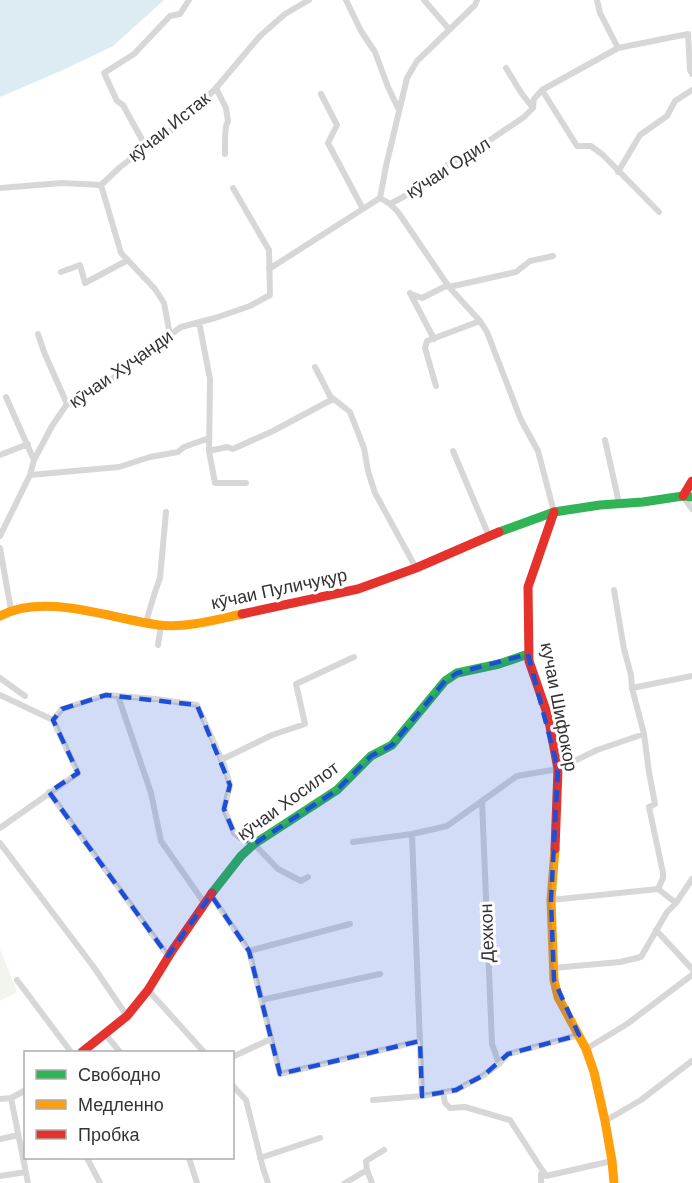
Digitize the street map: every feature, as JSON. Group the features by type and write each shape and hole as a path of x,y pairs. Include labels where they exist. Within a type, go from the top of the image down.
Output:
{"street":[{"path":"146,147 123,105 117,101 104,73 134,54 170,16 180,14 189,0"},
{"name":"кӯчаи Истак","path":"101,185 146,147 176,127 216,88 260,36 285,14 309,0"},
{"path":"346,0 361,31 375,52 399,111"},
{"path":"424,0 449,29"},
{"name":"кӯчаи Одил","path":"477,0 475,5 417,61 407,78 380,198 390,204 426,184 444,167 525,117 533,108 534,99 542,90"},
{"path":"597,0 600,13 618,48"},
{"path":"659,212 603,155 591,146 577,146 542,90 618,48 690,33 690,70 692,74"},
{"path":"507,68 533,108"},
{"path":"216,88 226,108 228,121 225,154"},
{"path":"618,172 640,135 667,116 675,101 692,90"},
{"path":"321,94 337,125 328,143 363,209"},
{"path":"0,188 62,183 101,185 121,253 164,303 170,335"},
{"name":"кӯчаи Хуҷанди","path":"0,536 30,475 34,460 67,404 107,383 181,327 250,306 270,296 269,250 233,188"},
{"path":"269,269 380,198"},
{"path":"390,204 398,212 449,286 487,332 521,420 538,451 554,512"},
{"path":"434,339 410,293 422,298 449,286 516,272 530,261 553,256"},
{"path":"61,272 80,265 86,283 128,260"},
{"path":"436,386 425,348 428,341 480,321"},
{"path":"199,322 210,379 208,438 214,483 246,483"},
{"path":"38,334 67,404"},
{"path":"315,367 333,399 350,412 364,448 375,493 416,568"},
{"path":"6,397 34,460"},
{"path":"209,451 227,447 233,449 333,399"},
{"path":"30,475 119,467 150,457 178,452 184,447 208,438"},
{"path":"605,440 619,503"},
{"path":"0,455 28,444"},
{"path":"453,452 489,536"},
{"path":"692,481 688,497 692,509"},
{"name":"кӯчаи Пуличуқур","path":"0,616 11,610 51,605 161,625 194,624 358,589 554,512 600,505 688,497"},
{"path":"146,622 160,578 166,512"},
{"name":"кучаи Шифокор","path":"554,512 528,587 529,661 548,716 558,769 557,832 551,900 554,980 558,997 586,1049 594,1072 605,1121 614,1183"},
{"path":"0,548 11,610"},
{"path":"614,590 624,650 644,734 655,804 649,807 663,873 658,889"},
{"path":"158,645 161,625"},
{"name":"кӯчаи Хосилот","path":"84,1051 127,1016 148,990 168,956 211,895 241,856 254,844 337,790 371,756 392,745 445,681 457,673 499,664 528,654"},
{"path":"221,760 272,735 305,724 296,684 354,657"},
{"path":"632,688 692,676"},
{"path":"0,678 25,696"},
{"path":"0,695 53,720 78,773 0,828"},
{"path":"53,720 62,709 106,695 197,705 230,785 224,809 234,833 254,844 278,869 301,881 308,877"},
{"path":"118,696 151,794 161,842 205,904"},
{"path":"353,842 412,834 447,826 517,776 558,769 597,750 644,734"},
{"path":"49,792 168,956"},
{"name":"Дехкон","path":"482,801 492,1044 500,1064"},
{"path":"412,834 422,1096"},
{"path":"0,843 93,966 127,1016"},
{"path":"553,968 620,962 641,957 667,912 692,879"},
{"path":"551,900 658,889 676,903"},
{"path":"211,895 249,951 280,1074 420,1041"},
{"path":"249,951 350,924"},
{"path":"656,930 692,969"},
{"path":"261,1000 380,974"},
{"path":"586,1049 627,1024 692,975"},
{"path":"17,980 70,1051"},
{"path":"148,990 202,1051"},
{"path":"105,1034 118,1051"},
{"path":"374,1100 422,1096 456,1090 500,1064 508,1054 579,1035"},
{"path":"234,1056 271,1039"},
{"path":"605,1121 641,1100 692,1061"},
{"path":"234,1087 246,1100 268,1183"},
{"path":"0,1099 11,1098 24,1091"},
{"path":"443,1092 445,1103 450,1108 465,1107 510,1120 546,1176 612,1161"},
{"path":"11,1098 28,1183"},
{"path":"0,1138 18,1135"},
{"path":"260,1158 320,1138"},
{"path":"372,1183 366,1161 384,1150"},
{"path":"88,1159 100,1183"},
{"path":"189,1159 197,1183"},
{"path":"345,1183 367,1170"},
{"path":"0,1176 26,1172"},
{"path":"541,1183 541,1174 544,1172"}],"highlighted area":[{"path":"528,654 558,769 551,900 554,980 579,1035 508,1054 484,1075 456,1090 422,1096 420,1041 280,1074 249,951 211,895 168,956 49,792 78,773 53,720 62,709 106,695 197,705 230,785 224,809 234,833 254,844 337,790 371,756 392,745 445,681 457,673"}],"shaded area":[{"path":"0,0 164,0 113,46 0,97"},
{"path":"0,949 17,992 0,1001"}],"traffic: fast":[{"path":"499,532 554,512 600,505 692,497"},
{"path":"212,893 241,856 254,844 337,790 371,756 392,745 445,681 457,673 499,664 528,654"}],"traffic: slow":[{"path":"0,616 18,609 37,606 57,607 169,626 200,623 242,614"},
{"path":"555,849 551,900 554,980 558,997 586,1049 594,1072 605,1121 614,1183"}],"traffic: jam":[{"path":"683,496 692,481"},
{"path":"554,512 528,587 529,661 548,716 558,769 555,849"},
{"path":"242,614 358,589 416,568 499,532"},
{"path":"83,1051 127,1016 148,990 212,893"}]}
